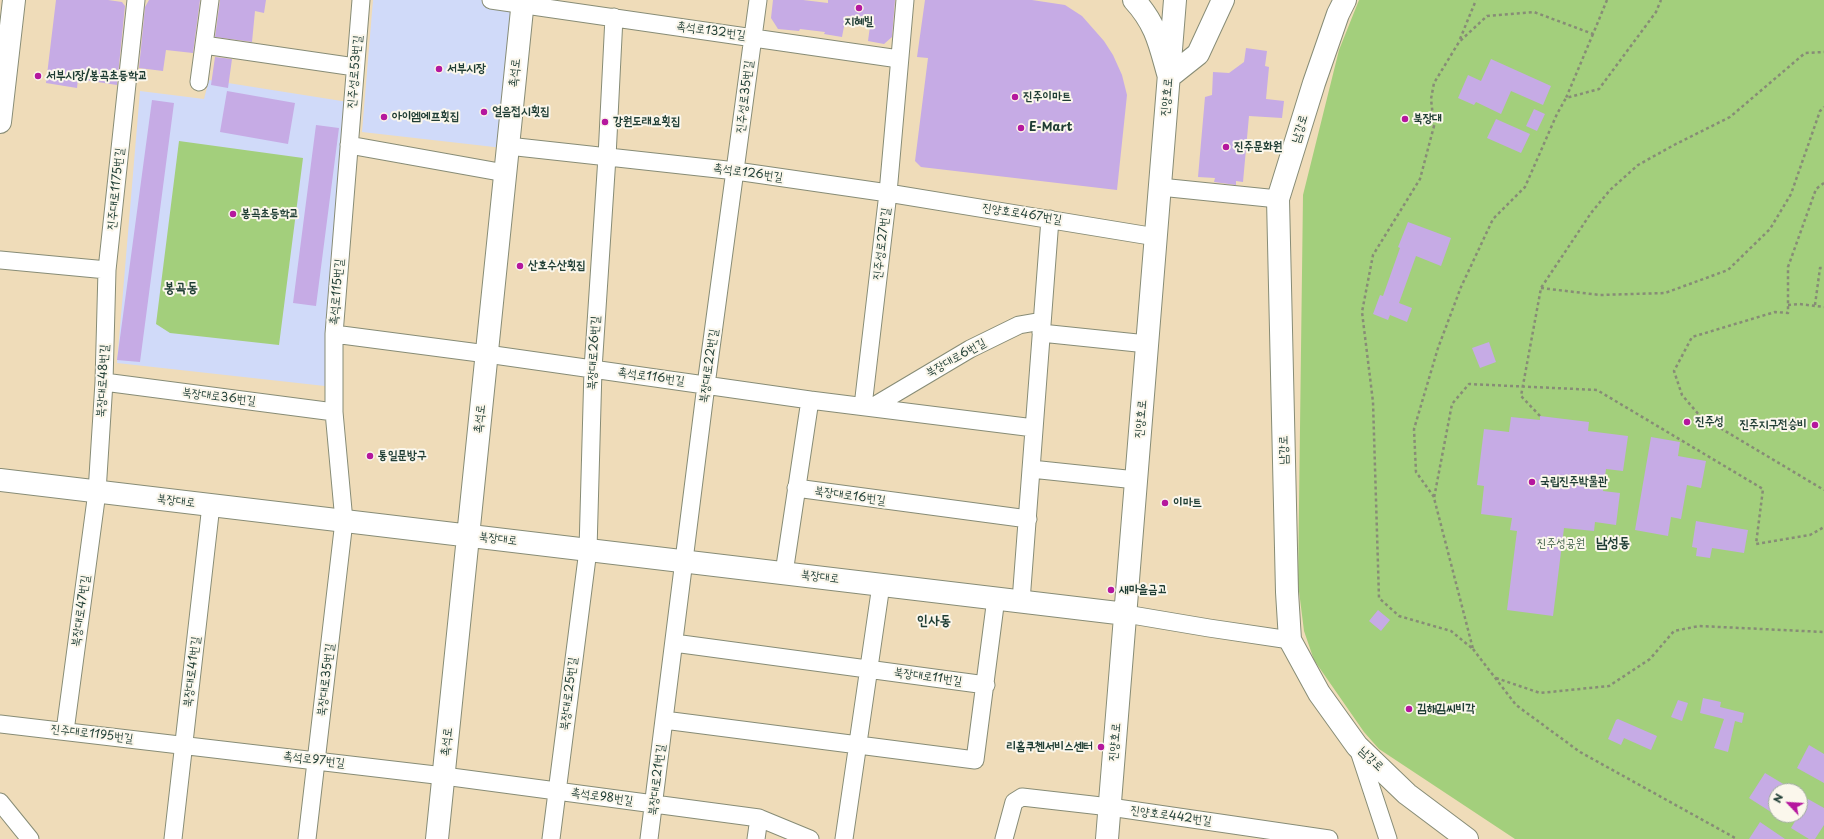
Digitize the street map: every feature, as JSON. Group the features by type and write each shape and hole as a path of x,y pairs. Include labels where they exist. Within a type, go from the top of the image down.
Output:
{"street":[{"path":"0,122 14,0"},
{"name":"진주대로1175번길","path":"107,270 136,0"},
{"path":"200,82 210,0"},
{"name":"진주성로53번길","path":"348,145 361,0"},
{"name":"촉석로132번길","path":"491,0 522,2 752,38 899,59"},
{"name":"진주성로35번길","path":"736,171 758,0"},
{"name":"진주성로27번길","path":"869,406 905,0"},
{"path":"1134,0 1142,9 1156,32 1169,77 1198,54 1224,0"},
{"name":"진양호로","path":"1107,839 1175,0"},
{"name":"남강로","path":"1345,0 1338,14 1314,82 1278,199 1287,592 1290,640 1319,693 1357,746 1407,794 1467,839"},
{"name":"촉석로","path":"437,839 522,2"},
{"path":"607,157 614,17"},
{"path":"204,45 355,68"},
{"path":"348,145 505,173"},
{"name":"촉석로115번길","path":"348,145 334,334 486,354"},
{"name":"촉석로126번길","path":"508,146 736,171 888,193"},
{"name":"북장대로26번길","path":"588,550 593,369 607,157"},
{"name":"북장대로22번길","path":"684,561 706,385 736,171"},
{"path":"1160,187 1278,199"},
{"name":"진양호로467번길","path":"888,193 1156,237"},
{"path":"1021,601 1050,219"},
{"path":"0,260 107,270"},
{"name":"북장대로48번길","path":"97,492 104,382 107,270"},
{"name":"북장대로6번길","path":"869,406 970,349 1019,325 1042,327 1147,344"},
{"path":"334,334 334,404 344,521"},
{"name":"촉석로116번길","path":"486,354 810,400 869,406"},
{"name":"북장대로36번길","path":"104,382 334,404"},
{"path":"784,573 810,400"},
{"path":"869,406 1034,428"},
{"path":"1031,468 1136,480"},
{"name":"북장대로","path":"0,480 1126,614"},
{"name":"북장대로16번길","path":"796,488 1028,519"},
{"name":"북장대로47번길","path":"65,731 97,492"},
{"name":"북장대로41번길","path":"172,839 211,505"},
{"name":"북장대로35번길","path":"306,839 344,521"},
{"name":"북장대로25번길","path":"551,839 588,550"},
{"name":"북장대로21번길","path":"650,839 684,561"},
{"path":"844,839 881,585"},
{"path":"664,720 974,760 986,685 996,598"},
{"path":"1126,614 1290,640"},
{"name":"북장대로11번길","path":"674,643 869,668 986,685"},
{"name":"진주대로1195번길","path":"0,724 183,745"},
{"name":"촉석로97번길","path":"183,745 444,776"},
{"path":"1357,746 1388,839"},
{"name":"촉석로98번길","path":"444,776 759,818 810,839"},
{"name":"진양호로442번길","path":"1004,839 1014,802 1022,797 1110,807 1234,832 1329,839"},
{"path":"0,802 30,839"},
{"path":"756,839 759,818"}],"path":[{"path":"1476,0 1459,42 1434,83 1431,99 1434,126 1420,179 1373,255 1362,312 1373,402 1379,598 1398,616 1451,631 1473,649 1516,705 1580,752 1737,839"},
{"path":"1473,649 1434,498 1416,472 1414,429 1438,348 1461,287 1493,219 1525,188 1557,114 1566,98 1607,0"},
{"path":"1566,98 1599,89 1656,12 1661,0"},
{"path":"1459,42 1487,16 1534,12 1593,34"},
{"path":"1540,416 1521,396 1541,288 1591,213 1610,190 1638,165 1730,117 1805,54 1824,52"},
{"path":"1541,288 1600,296 1665,292 1728,270 1770,229 1791,194 1820,111 1824,106"},
{"path":"1416,120 1434,126"},
{"path":"1824,183 1816,189 1788,267 1788,313 1775,312 1692,337 1674,372 1682,395 1700,416 1824,490"},
{"path":"1814,305 1820,268 1824,268"},
{"path":"1788,305 1814,305 1824,307"},
{"path":"1434,498 1452,404 1470,384 1597,390 1763,489 1756,544 1810,535 1824,527"},
{"path":"1496,678 1540,693 1609,686 1650,659 1674,631 1699,626 1824,632"}],"shaded area":[{"name":"서부시장","path":"373,0 514,0 503,148 362,132"},
{"name":"봉곡초등학교","path":"209,80 348,102 334,387 117,363 140,91 204,99"}],"green space":[{"name":"진주성공원","path":"1359,0 1824,0 1824,839 1515,839 1379,749 1364,732 1314,660 1304,631 1298,583 1303,195 1339,50"},
{"path":"179,141 303,158 279,345 170,333 156,324"}],"building":[{"path":"56,0 108,0 122,2 125,6 117,85 78,79 77,88 46,83"},
{"path":"149,0 200,0 193,53 166,50 163,71 139,68 145,7"},
{"path":"220,0 266,0 264,13 255,11 252,42 215,37"},
{"path":"773,0 803,0 828,3 828,0 895,0 892,37 884,44 868,41 871,19 846,16 842,37 824,34 825,32 800,29 799,31 778,29 771,18"},
{"name":"E-Mart","path":"925,0 1032,0 1065,5 1082,16 1104,41 1113,55 1122,75 1127,95 1117,190 921,167 915,161 928,58 917,57"},
{"path":"1246,48 1267,51 1265,66 1269,67 1266,99 1284,101 1282,118 1249,116 1243,182 1236,181 1236,185 1214,182 1215,178 1198,177 1205,97 1212,95 1213,72 1229,73 1244,62"},
{"path":"215,57 232,59 228,88 211,85"},
{"path":"1491,59 1551,86 1543,105 1511,91 1501,114 1476,102 1474,105 1458,98 1468,75 1481,81"},
{"path":"227,91 295,103 288,144 220,132"},
{"path":"152,100 174,103 140,362 117,360"},
{"path":"1534,109 1545,114 1537,131 1526,126"},
{"path":"1496,119 1530,134 1521,153 1487,138"},
{"path":"316,125 339,128 316,306 293,303"},
{"path":"1408,222 1451,238 1441,266 1416,256 1399,303 1412,308 1407,322 1390,315 1388,320 1373,314 1380,295 1383,296 1400,248 1398,247"},
{"path":"1489,342 1496,362 1480,368 1472,348"},
{"path":"1540,416 1589,422 1588,431 1628,436 1623,471 1606,469 1603,491 1620,493 1616,525 1595,522 1594,531 1564,528 1553,616 1507,610 1517,531 1510,530 1512,518 1481,514 1484,486 1477,485 1484,429 1509,432 1511,417 1540,420"},
{"path":"1651,437 1680,442 1678,456 1706,461 1701,488 1687,485 1681,519 1671,517 1668,536 1635,530"},
{"path":"1696,521 1748,530 1744,553 1712,548 1710,558 1696,556 1697,548 1692,547"},
{"path":"1378,610 1390,620 1381,631 1369,621"},
{"path":"1703,698 1721,702 1720,707 1744,713 1742,723 1735,721 1728,752 1714,748 1724,719 1700,713"},
{"path":"1678,700 1688,703 1682,721 1671,717"},
{"path":"1618,719 1657,736 1651,750 1624,738 1621,745 1608,739 1616,720"},
{"path":"1809,745 1824,754 1824,783 1797,768"},
{"path":"1765,773 1782,783 1768,783 1768,810 1749,798"},
{"path":"1808,799 1824,808 1824,825 1815,839 1809,839 1791,828 1794,823 1808,823"},
{"path":"1760,822 1785,839 1749,839"}],"place":[{"name":"지혜빌","path":"859,8"},
{"name":"서부시장","path":"439,69"},
{"name":"서부시장/봉곡초등학교","path":"38,76"},
{"name":"진주이마트","path":"1015,97"},
{"name":"얼음접시횟집","path":"484,112"},
{"name":"아이엠에프횟집","path":"384,117"},
{"name":"북장대","path":"1405,119"},
{"name":"강원도래요횟집","path":"605,122"},
{"name":"E-Mart","path":"1021,128"},
{"name":"진주문화원","path":"1226,147"},
{"name":"봉곡초등학교","path":"233,214"},
{"name":"산호수산횟집","path":"520,266"},
{"name":"진주성","path":"1687,422"},
{"name":"진주지구전승비","path":"1815,425"},
{"name":"통일문방구","path":"370,456"},
{"name":"국립진주박물관","path":"1532,482"},
{"name":"이마트","path":"1165,503"},
{"name":"새마을금고","path":"1111,590"},
{"name":"김해김씨비각","path":"1409,709"},
{"name":"리홈쿠첸서비스센터","path":"1101,747"}],"district":[{"name":"봉곡동","path":"181,288"},
{"name":"남성동","path":"1613,543"},
{"name":"인사동","path":"934,621"}]}
